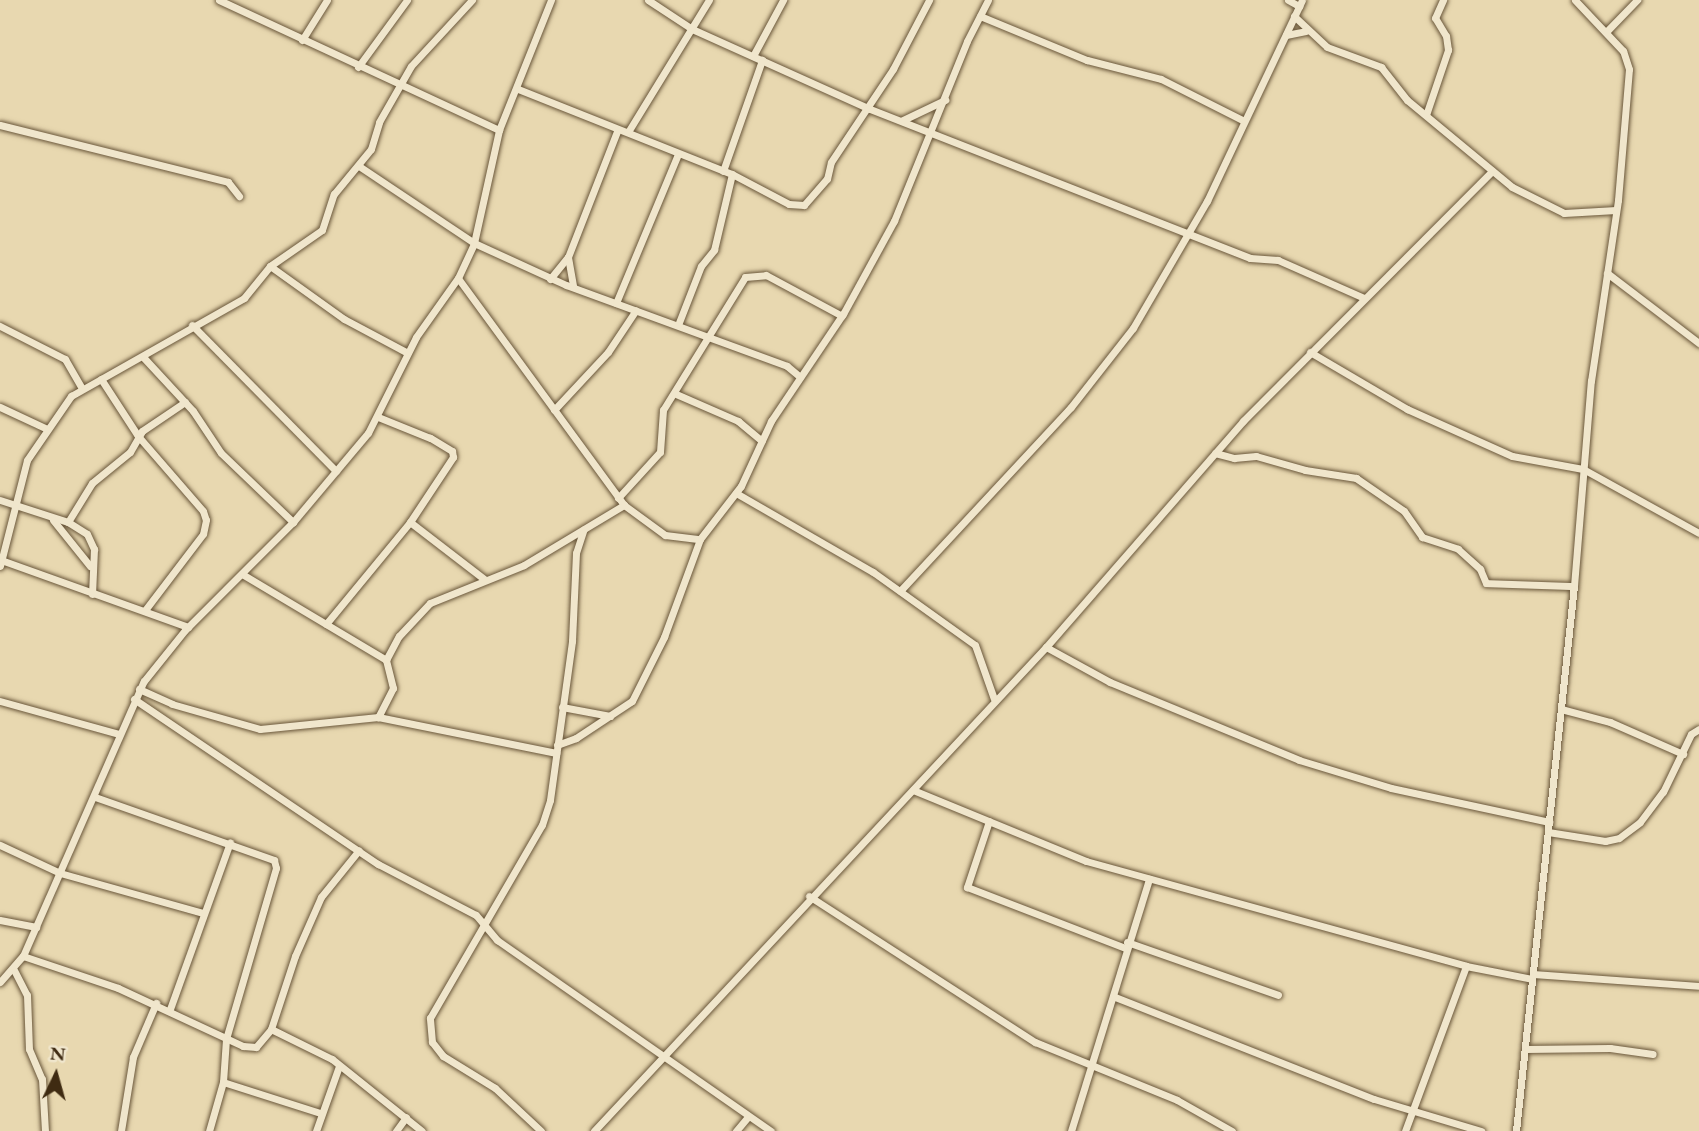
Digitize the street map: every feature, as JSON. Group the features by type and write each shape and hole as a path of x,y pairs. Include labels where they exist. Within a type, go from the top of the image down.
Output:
{"street":[{"path":"219,0 399,87 499,130"},
{"path":"302,40 327,0"},
{"path":"358,67 407,0"},
{"path":"0,566 2,540 27,460 45,428 81,387 144,358 192,325 244,298 270,266 322,230 334,194 359,166 411,66 472,0"},
{"path":"0,982 14,970 23,956 95,797 139,689 188,627 293,522 378,417 408,353 458,278 474,243 499,130 518,89 551,0"},
{"path":"648,0 692,29 867,108 933,131 1250,258 1278,260 1364,298"},
{"path":"628,132 709,0"},
{"path":"752,56 783,0"},
{"path":"518,89 732,174 789,204 804,205 827,179 831,162 867,108 929,0"},
{"path":"139,689 172,704 260,729 378,717 556,750 632,701 664,637 700,539 736,493 762,441 800,377 842,316 894,221 988,0"},
{"path":"900,592 1070,407 1133,328 1189,234 1286,36 1300,3 1288,0"},
{"path":"1426,115 1447,50 1446,36 1435,18 1443,0"},
{"path":"1516,1131 1574,586 1583,468 1616,210 1629,69 1623,51 1575,0"},
{"path":"1606,32 1637,0"},
{"path":"980,16 1087,60 1161,79 1244,121"},
{"path":"1294,16 1306,32 1327,47 1381,67 1426,115 1492,171 1555,210 1616,210"},
{"path":"1286,36 1306,32"},
{"path":"723,171 762,60"},
{"path":"903,120 945,100"},
{"path":"0,125 228,182 239,196"},
{"path":"550,279 568,257 618,129"},
{"path":"616,303 678,154"},
{"path":"359,166 474,243 550,279 787,366 800,377"},
{"path":"594,1131 809,896 913,790 994,699 1046,647 1215,453 1310,352 1492,171"},
{"path":"678,325 701,266 714,250 732,174"},
{"path":"568,257 573,286"},
{"path":"270,266 344,319 408,353"},
{"path":"1607,272 1699,343"},
{"path":"618,498 660,452 661,415 744,279 752,274 794,288 842,316"},
{"path":"458,278 624,505 665,535 700,539"},
{"path":"555,410 608,352 636,310"},
{"path":"192,325 336,471"},
{"path":"0,326 65,359 81,387"},
{"path":"1310,352 1407,409 1498,451 1583,468 1699,533"},
{"path":"144,358 186,402 221,453 293,522"},
{"path":"101,379 138,436 204,511 206,520 203,534 145,610"},
{"path":"676,394 738,421 762,441"},
{"path":"68,522 92,483 130,452 138,436 186,402"},
{"path":"0,407 45,428"},
{"path":"327,624 410,522 441,479 452,451 378,417"},
{"path":"1215,453 1256,456 1305,470 1356,478 1404,511 1422,537 1458,549 1480,569 1486,583 1574,586"},
{"path":"736,493 900,592 975,645 994,699"},
{"path":"0,500 53,520 68,522 93,541 90,566 92,594"},
{"path":"378,717 393,688 386,660 399,636 430,603 524,565 624,505"},
{"path":"53,520 90,566"},
{"path":"410,522 484,579"},
{"path":"541,1131 495,1088 443,1056 432,1042 429,1030 434,1008 482,922 542,825 562,707 576,553 584,529"},
{"path":"1,560 188,627"},
{"path":"242,574 386,660"},
{"path":"1046,647 1110,682 1299,760 1391,788 1549,822"},
{"path":"134,699 359,850 482,922 497,940 747,1118 771,1131"},
{"path":"0,701 119,734"},
{"path":"562,707 611,716"},
{"path":"1561,709 1610,722 1682,754"},
{"path":"1548,832 1605,841 1619,838 1640,822 1699,729"},
{"path":"913,790 1086,861 1466,967 1533,977 1699,986"},
{"path":"95,797 230,842 274,860 276,867 226,1039 223,1082 209,1131"},
{"path":"989,821 965,880 967,887 1126,945 1278,995"},
{"path":"170,1009 230,842"},
{"path":"0,845 60,873 203,913"},
{"path":"23,956 156,1003 226,1039 256,1047 271,1029 295,956 321,897 359,850"},
{"path":"1072,1131 1089,1064 1115,997 1126,945 1149,879"},
{"path":"809,896 1008,1026 1202,1112 1232,1131"},
{"path":"0,920 36,927"},
{"path":"1405,1131 1466,967"},
{"path":"14,970 27,995 29,1049 41,1079 45,1131"},
{"path":"1115,997 1411,1112 1481,1131"},
{"path":"121,1131 133,1057 156,1003"},
{"path":"271,1029 307,1044 422,1131"},
{"path":"1525,1049 1610,1048 1653,1054"},
{"path":"316,1131 339,1066"},
{"path":"223,1082 320,1114"},
{"path":"396,1131 406,1117"},
{"path":"736,1131 747,1118"}]}
